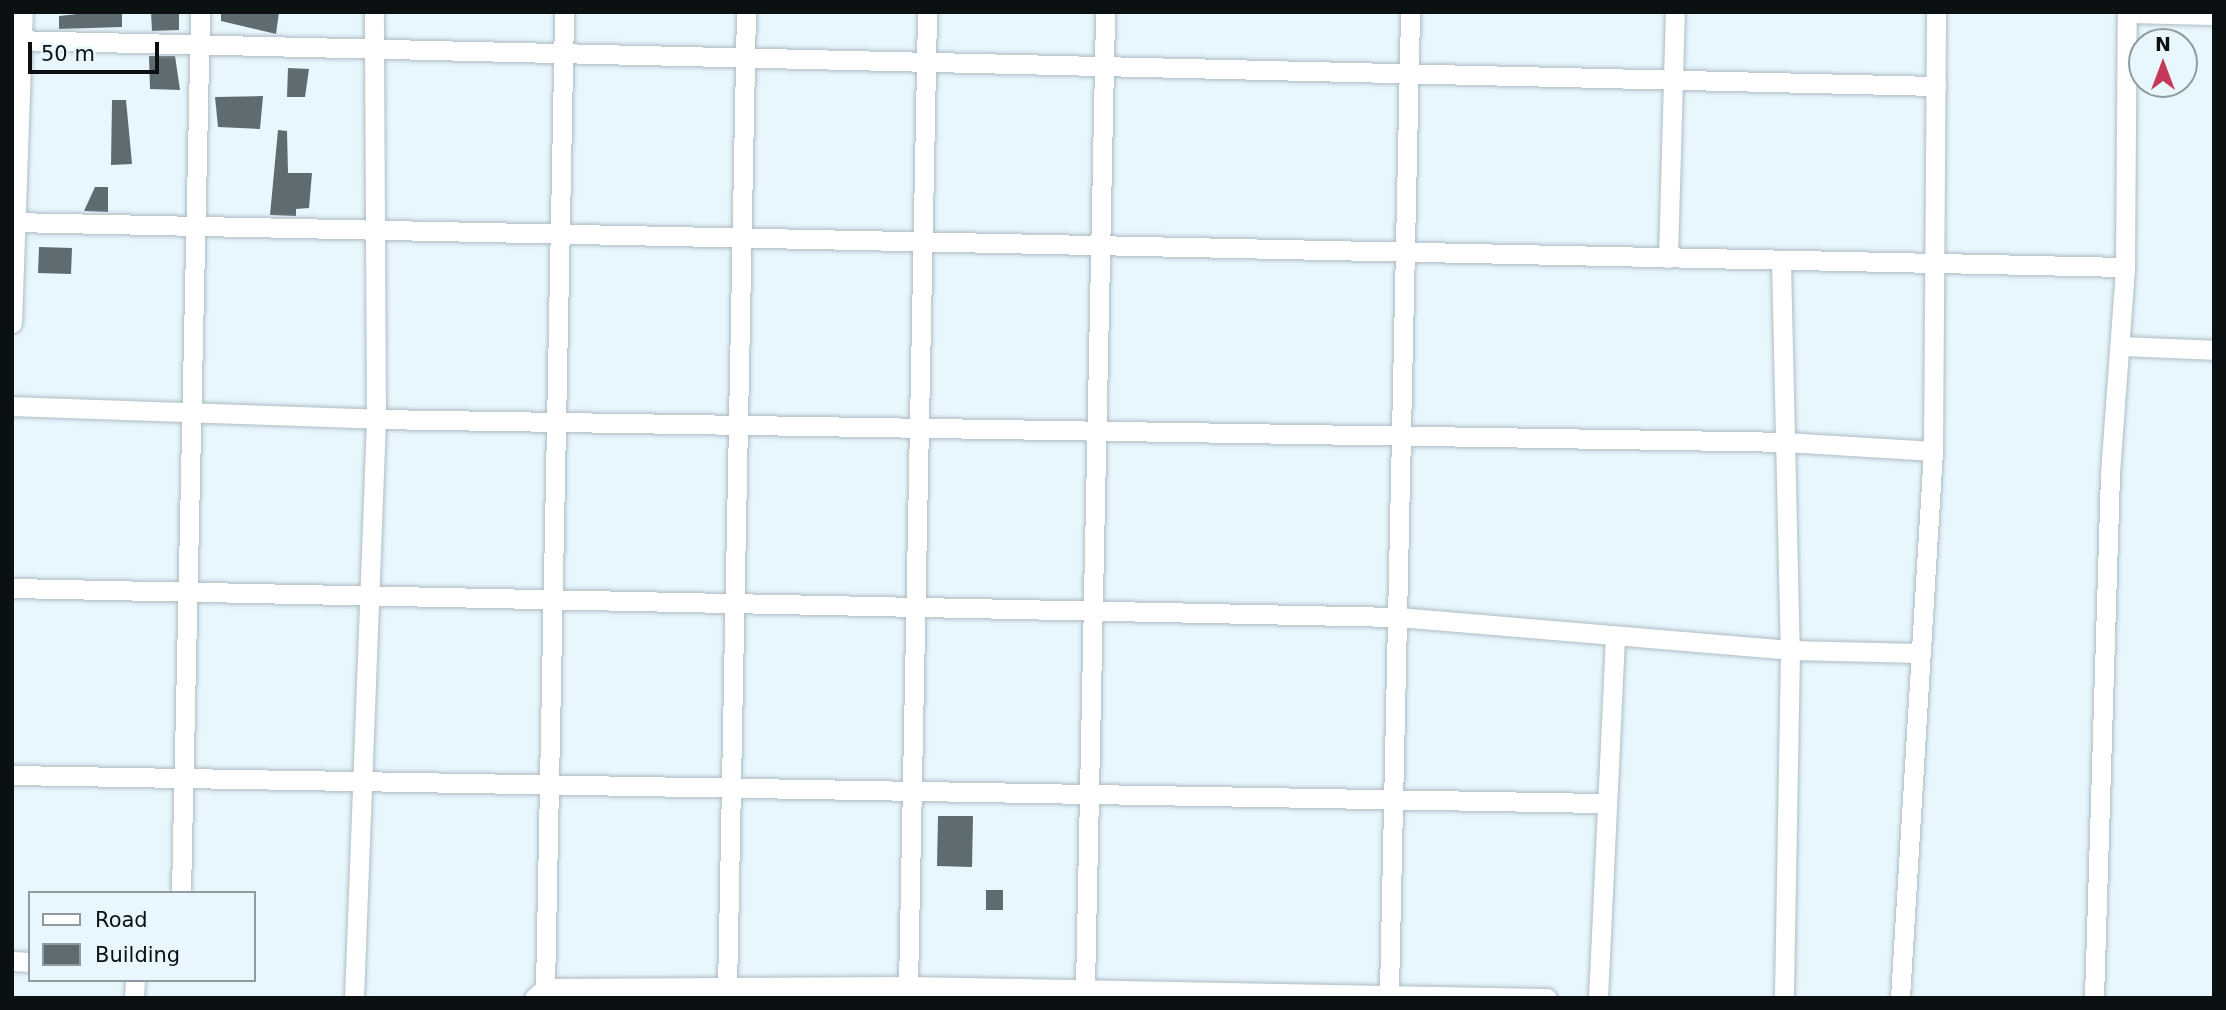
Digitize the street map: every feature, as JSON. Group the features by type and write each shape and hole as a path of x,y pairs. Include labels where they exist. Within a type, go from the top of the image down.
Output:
{"street":[{"path":"12,323 17,40 23,12"},
{"path":"181,891 200,12"},
{"path":"354,998 364,781 367,597 376,419 378,48 374,12"},
{"path":"564,12 540,993 683,993 727,990 874,992 908,986 1051,992 1086,987 1237,993 1389,992 1547,998"},
{"path":"727,990 727,788 734,598 734,423 746,12"},
{"path":"908,986 920,242 927,12"},
{"path":"1086,987 1097,611 1105,12"},
{"path":"1389,992 1410,12"},
{"path":"1668,258 1675,12"},
{"path":"1900,998 1933,451 1936,12"},
{"path":"2094,998 2110,473 2125,267 2127,13 2214,15"},
{"path":"17,40 563,51 745,59 1104,66 1409,76 1675,75 1936,86"},
{"path":"15,222 740,240 2125,267"},
{"path":"1781,262 1790,650 1784,998"},
{"path":"2120,346 2214,349"},
{"path":"12,406 376,419 1786,442 1933,451"},
{"path":"12,588 549,601 734,598 915,607 1398,617 1790,650 1921,653"},
{"path":"1598,998 1604,803 1615,637"},
{"path":"12,775 727,788 1092,791 1604,803"}],"building":[{"path":"122,12 122,27 59,29 59,16"},
{"path":"151,12 179,12 179,30 152,31"},
{"path":"221,12 279,12 276,34 221,21"},
{"path":"149,56 175,56 180,90 150,89"},
{"path":"288,68 309,69 305,97 287,97"},
{"path":"263,96 260,129 218,127 215,97"},
{"path":"112,100 126,100 132,164 111,165"},
{"path":"278,130 287,131 288,173 312,173 309,208 296,209 296,216 270,215"},
{"path":"95,187 108,187 108,212 84,211"},
{"path":"39,247 72,248 71,274 38,273"},
{"path":"938,816 973,816 972,867 937,866"},
{"path":"986,890 1003,890 1003,910 986,910"}]}
